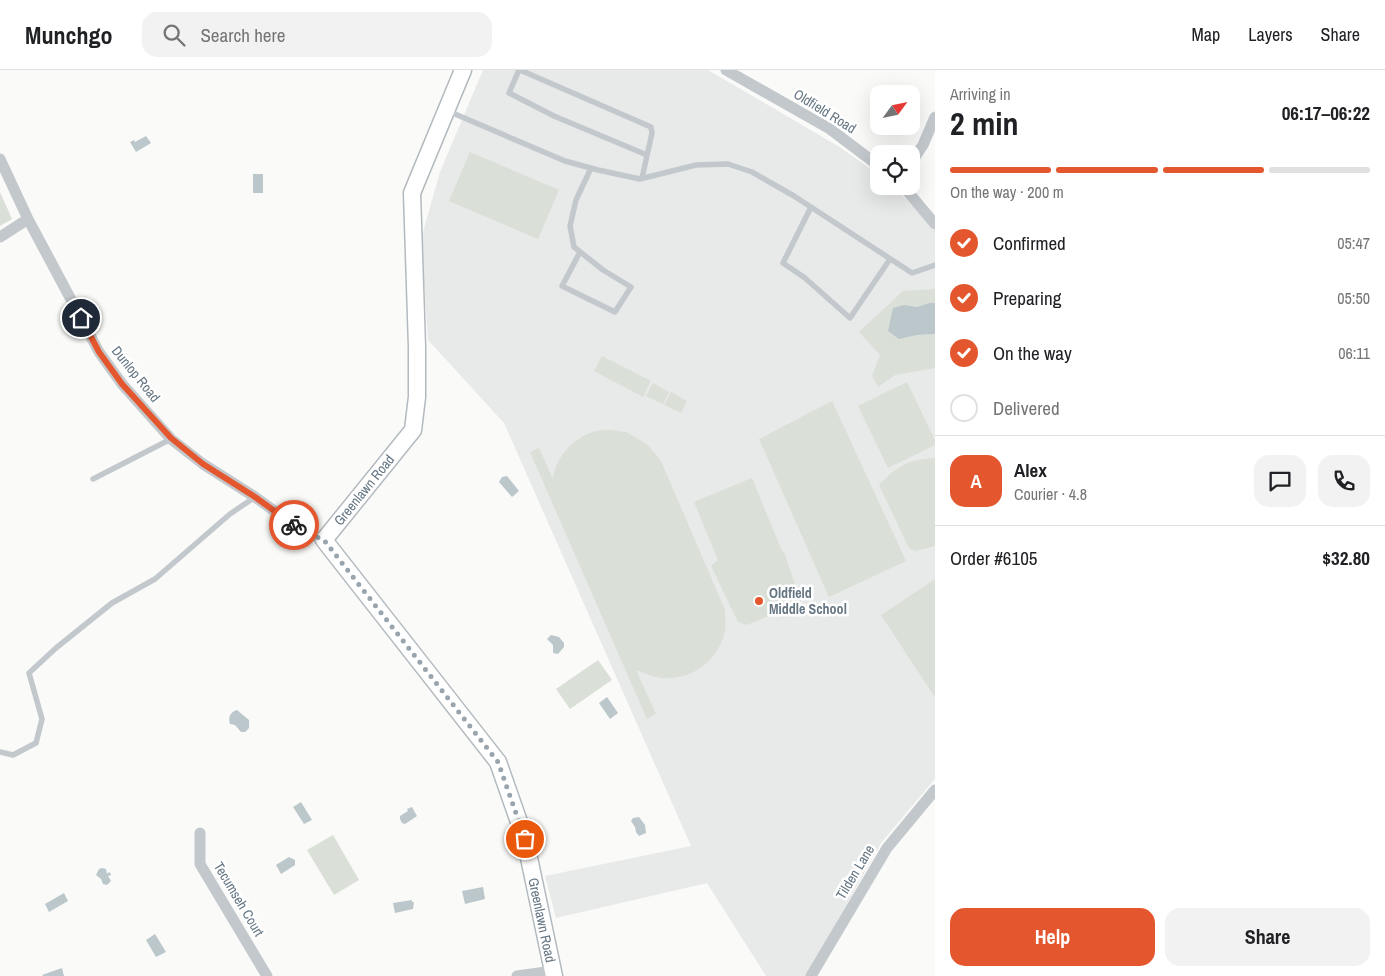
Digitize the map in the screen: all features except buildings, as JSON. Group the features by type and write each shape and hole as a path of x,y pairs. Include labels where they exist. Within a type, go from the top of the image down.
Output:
{"main road":[{"name":"Greenlawn Road","path":"463,70 412,193 417,347 417,397 413,430 324,540 498,762 525,839 553,974"}],"street":[{"name":"Oldfield Road","path":"726,70 830,129 870,159"},
{"path":"920,150 935,117"},
{"name":"Dunlop Road","path":"0,159 28,220 99,352 122,384 171,438 203,464 255,497 298,528 324,540"},
{"path":"911,195 935,224"},
{"path":"0,237 28,220"},
{"name":"Tilden Lane","path":"811,976 887,848 935,790"},
{"name":"Tecumseh Court","path":"200,833 200,864 268,976"},
{"path":"517,976 553,974"}],"lane":[{"path":"642,178 652,133 651,127 520,70 509,94 554,116 647,155"},
{"path":"446,111 565,161 640,179 696,166 728,164 752,172 811,207 912,273 935,265"},
{"path":"580,252 562,286 615,312 631,287 603,270 574,247 570,226 576,200 591,168"},
{"path":"811,207 783,263 804,278 850,318 890,259"},
{"path":"93,479 171,438"},
{"path":"0,752 13,755 36,743 42,719 29,673 56,648 112,603 155,579 230,514 255,497"}],"shaded area":[{"name":"Oldfield Middle School","path":"483,70 708,70 838,146 868,167 870,169 870,195 902,195 935,230 935,779 881,843 807,976 766,976 707,883 556,918 545,876 691,846 504,423 428,340 421,239 440,172"},
{"path":"146,136 151,143 136,152 130,142 134,140 135,142"},
{"path":"470,152 559,190 538,239 449,201"},
{"path":"253,174 263,174 263,193 253,193"},
{"path":"0,192 12,219 0,226"},
{"path":"935,289 935,303 917,307 904,305 899,339 935,334 935,368 895,375 878,387 872,376 880,355 859,332 903,291"},
{"path":"935,303 935,334 899,339 888,331 893,308 904,305 917,307"},
{"path":"602,356 651,381 643,397 594,371"},
{"path":"907,382 935,440 935,445 888,468 858,406"},
{"path":"653,383 669,392 663,404 646,396"},
{"path":"671,392 687,401 681,413 664,405"},
{"path":"832,401 906,561 829,597 759,439"},
{"path":"610,430 626,432 648,445 661,461 725,610 725,627 722,641 711,659 703,666 684,676 673,678 652,676 636,670 656,714 647,719 530,452 539,448 553,479 554,471 561,456 572,444 593,432"},
{"path":"935,458 935,546 916,551 909,548 879,485 904,465 918,460"},
{"path":"507,476 519,491 512,497 499,482 502,477"},
{"path":"752,478 784,552 801,602 747,625 738,622 711,566 718,560 694,502"},
{"path":"935,579 935,695 934,696 881,615"},
{"path":"551,635 559,637 564,643 564,647 558,654 553,653 553,645 547,639"},
{"path":"598,660 612,680 570,709 556,689"},
{"path":"607,697 618,713 610,719 599,703"},
{"path":"237,710 249,720 249,728 245,732 241,732 235,725 230,724 230,716"},
{"path":"301,802 312,820 304,824 293,807"},
{"path":"412,807 417,816 405,824 402,823 400,816"},
{"path":"639,817 645,825 646,833 639,836 631,821 633,818"},
{"path":"333,835 359,880 334,895 307,850"},
{"path":"289,857 295,860 295,865 281,874 276,865"},
{"path":"99,869 106,869 107,874 109,872 111,874 108,876 111,881 107,885 103,884 96,875"},
{"path":"483,887 485,899 465,904 462,891"},
{"path":"64,893 68,901 49,912 45,904"},
{"path":"412,900 414,902 413,909 395,913 393,903"},
{"path":"155,934 166,952 156,957 146,940"},
{"path":"62,968 64,976 42,975"}],"way so far":[{"path":"294,525 324,540 498,762 525,839"}],"place":[{"name":"Oldfield Middle School","path":"759,601"}],"route":[{"path":"81,318 99,352 122,384 171,438 203,464 255,497 294,525"}]}
